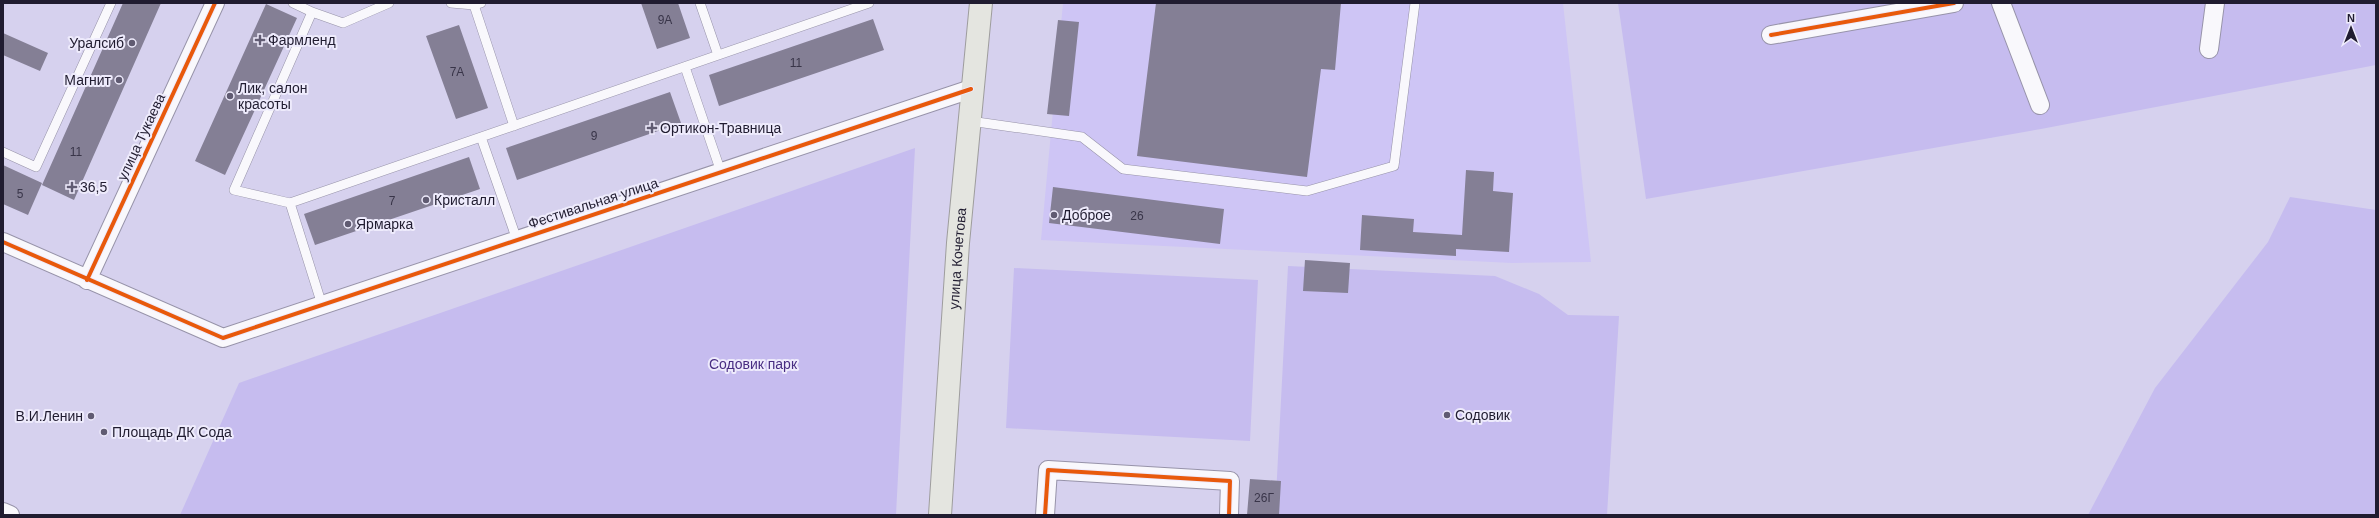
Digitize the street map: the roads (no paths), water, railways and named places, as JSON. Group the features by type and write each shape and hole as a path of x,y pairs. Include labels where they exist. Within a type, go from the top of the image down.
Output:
{"main road":[{"name":"улица Кочетова","path":"940,515 968,121 980,3"}],"street":[{"name":"улица Тукаева","path":"87,280 215,3"},
{"path":"1771,35 1954,3"},
{"path":"2001,3 2040,105"},
{"path":"2209,49 2215,3"},
{"name":"Фестивальная улица","path":"87,280 223,338 971,89"},
{"path":"3,242 87,280"},
{"path":"1045,515 1048,470 1230,481 1229,515"},
{"path":"3,512 10,515"}],"lane":[{"path":"3,152 36,167 111,3"},
{"path":"293,3 343,24 389,3"},
{"path":"451,3 477,4 514,126"},
{"path":"700,3 718,55"},
{"path":"312,12 234,190 290,203 869,3"},
{"path":"968,121 1082,137 1123,169 1307,191 1394,166 1415,3"},
{"path":"685,67 721,172"},
{"path":"481,137 517,240"},
{"path":"290,203 322,305"}],"place":[{"name":"Фармленд","path":"260,40"},
{"name":"Уралсиб","path":"132,43"},
{"name":"Магнит","path":"119,80"},
{"name":"Лик, салон красоты","path":"230,96"},
{"name":"Ортикон-Травница","path":"652,128"},
{"name":"36,5","path":"72,187"},
{"name":"Кристалл","path":"426,200"},
{"name":"Доброе","path":"1054,215"},
{"name":"Ярмарка","path":"348,224"},
{"name":"Содовик","path":"1447,415"},
{"name":"В.И.Ленин","path":"91,416"},
{"name":"Площадь ДК Сода","path":"104,432"}],"park label":[{"name":"Содовик парк","path":"753,364"}]}
